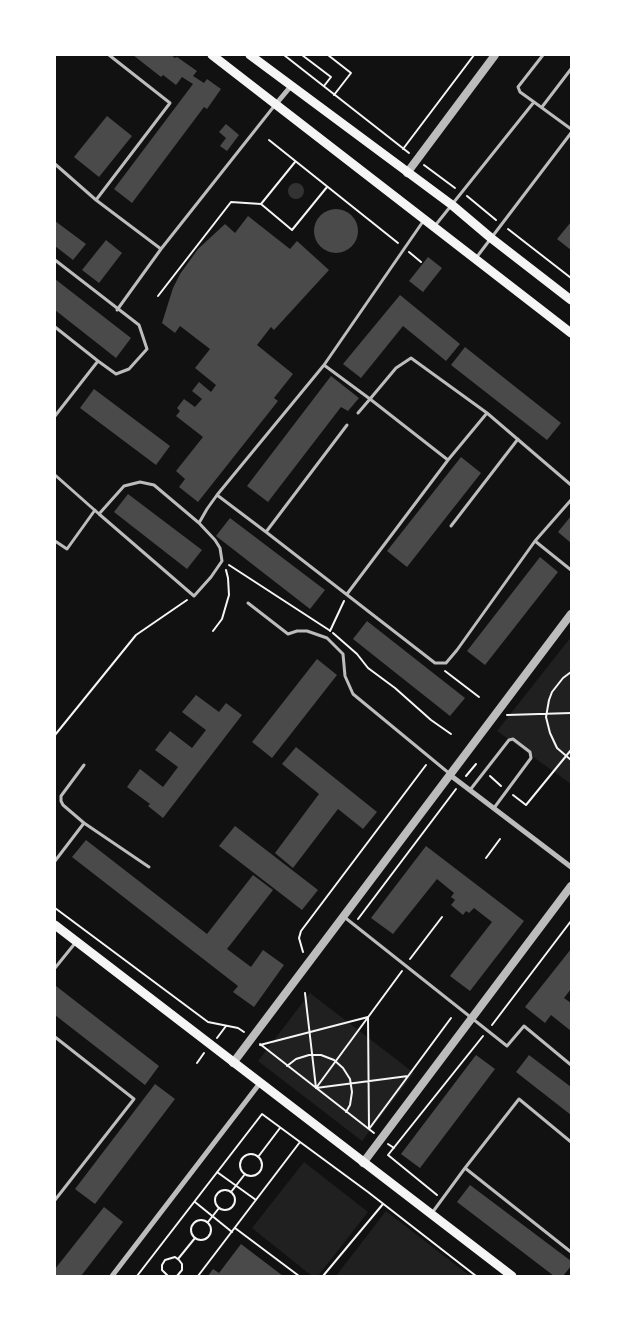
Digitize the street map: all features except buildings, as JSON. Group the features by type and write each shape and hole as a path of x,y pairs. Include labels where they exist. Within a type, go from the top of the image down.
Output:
{"main road":[{"path":"212,55 571,333"},
{"path":"250,55 452,205 571,300"},
{"path":"55,925 512,1276"}],"street":[{"path":"407,173 495,55"},
{"path":"276,104 291,86"},
{"path":"233,1063 571,614"},
{"path":"450,774 571,866"},
{"path":"363,1163 571,886"},
{"path":"112,1276 260,1083"}],"lane":[{"path":"96,200 170,103 109,55"},
{"path":"543,55 518,88 520,92 571,129"},
{"path":"542,107 571,69"},
{"path":"434,227 534,102"},
{"path":"117,310 161,249 276,104"},
{"path":"475,258 571,133"},
{"path":"55,164 96,200 161,249"},
{"path":"199,523 217,495 324,365 424,220"},
{"path":"55,327 116,374 129,369 147,349 139,326 56,262"},
{"path":"358,413 396,368 410,358 487,413 571,485"},
{"path":"55,416 98,361"},
{"path":"324,365 448,460"},
{"path":"347,594 448,460 487,413"},
{"path":"266,532 347,425"},
{"path":"451,526 518,439"},
{"path":"55,475 99,514 194,596 222,561 220,548 215,540 199,523 154,484 140,482 124,486 99,514"},
{"path":"217,495 435,663 446,662 457,650 535,542 571,500"},
{"path":"55,541 67,549 96,510"},
{"path":"535,542 571,570"},
{"path":"248,603 288,634 297,631 307,631 327,638 343,654 345,676 352,694 450,774"},
{"path":"470,790 511,739 530,752 531,758 494,808"},
{"path":"84,765 61,796 63,805 84,822 149,867"},
{"path":"55,861 84,822"},
{"path":"342,916 507,1046 524,1026 571,1065"},
{"path":"55,968 77,942"},
{"path":"55,1038 134,1099 55,1200"},
{"path":"432,1213 518,1100 571,1142"},
{"path":"465,1168 570,1252"},
{"path":"570,1252 571,1245"}],"path":[{"path":"284,55 416,160 462,193 571,278"},
{"path":"302,55 331,77 324,86"},
{"path":"328,55 351,73 334,94"},
{"path":"403,149 474,55"},
{"path":"308,66 311,62"},
{"path":"269,140 421,262"},
{"path":"261,204 296,162"},
{"path":"158,296 231,202 261,204 292,230 327,187"},
{"path":"222,561 337,635 357,654 368,668 451,734"},
{"path":"213,631 222,619 229,595 228,578 222,561"},
{"path":"330,631 347,594"},
{"path":"55,735 136,635 194,596"},
{"path":"435,663 479,697"},
{"path":"571,672 563,678 552,692 546,714 554,741 558,748 571,760"},
{"path":"507,715 571,714"},
{"path":"473,762 526,805 571,750"},
{"path":"307,964 299,938 301,931 430,759"},
{"path":"354,924 476,764"},
{"path":"486,858 500,839"},
{"path":"55,908 208,1022 238,1028 394,1148"},
{"path":"316,1088 442,917"},
{"path":"442,1199 388,1155 488,1030 571,921"},
{"path":"305,993 316,1088"},
{"path":"260,1045 368,1017"},
{"path":"368,1017 369,1129"},
{"path":"369,1129 452,1018"},
{"path":"287,1066 296,1059 312,1055 321,1055 335,1061 343,1068 352,1092 350,1105 346,1112"},
{"path":"316,1088 408,1076"},
{"path":"137,1276 262,1114 476,1276"},
{"path":"258,1157 280,1128"},
{"path":"198,1276 300,1142"},
{"path":"250,1154 258,1157 262,1163 259,1173 254,1176 245,1174 240,1167 241,1160 250,1154"},
{"path":"217,1172 256,1200"},
{"path":"231,1192 245,1174"},
{"path":"227,1190 235,1196 233,1206 229,1209 219,1208 215,1198 218,1193 227,1190"},
{"path":"194,1202 232,1232"},
{"path":"323,1276 383,1204"},
{"path":"208,1222 219,1208"},
{"path":"199,1220 208,1222 211,1227 209,1237 204,1240 195,1238 191,1233 194,1223 199,1220"},
{"path":"235,1228 299,1276"},
{"path":"178,1259 195,1238"},
{"path":"166,1276 162,1270 162,1265 165,1260 170,1258 178,1259 182,1264 182,1270 177,1276"}],"shaded area":[{"path":"293,183 299,183 304,188 302,197 293,199 288,194 288,188"},
{"path":"571,637 571,784 497,731"},
{"path":"310,993 414,1073 362,1141 258,1061"},
{"path":"304,1162 368,1212 318,1276 312,1276 252,1228"},
{"path":"386,1211 470,1276 336,1276"}]}
